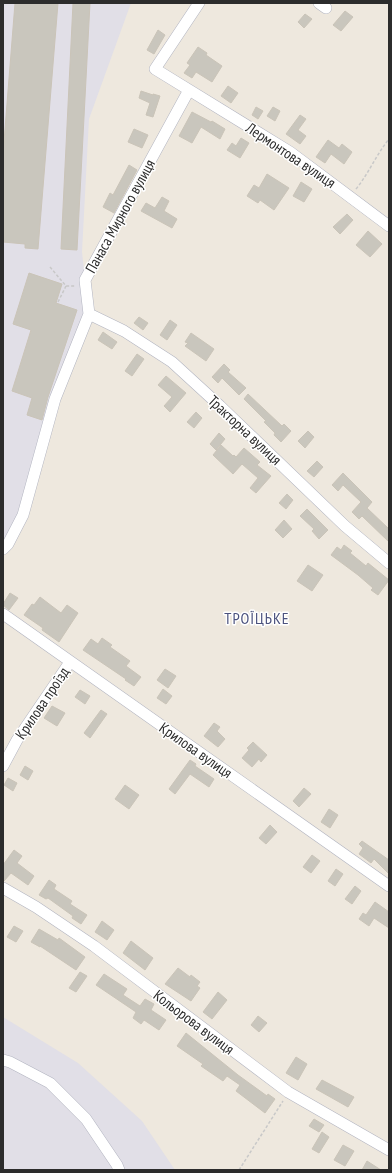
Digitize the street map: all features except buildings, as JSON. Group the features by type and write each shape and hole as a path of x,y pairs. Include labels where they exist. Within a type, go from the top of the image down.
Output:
{"street":[{"name":"Лермонтова вулиця","path":"199,3 154,69 290,152 389,226"},
{"name":"Панаса Мирного вулиця","path":"3,549 8,544 23,516 55,399 89,314 85,280 189,90"},
{"name":"Тракторна вулиця","path":"89,314 124,331 172,362 346,526 389,563"},
{"name":"Крилова вулиця","path":"3,614 389,886"},
{"name":"Крилова проїзд","path":"3,766 17,740 70,662"},
{"name":"Кольорова вулиця","path":"3,888 36,907 94,946 288,1092 389,1150"},
{"path":"3,1060 10,1062 50,1083 86,1119 119,1170"}],"path":[{"path":"350,196 365,178 382,148 389,139"},
{"path":"50,267 66,286 58,302"},
{"path":"239,1170 288,1092"}],"shaded area":[{"path":"3,3 131,3 89,119 82,252 89,314 34,480 3,549"},
{"path":"3,1017 78,1063 142,1121 175,1170 3,1170"}],"district":[{"name":"ТРОЇЦЬКЕ","path":"257,618"}]}
